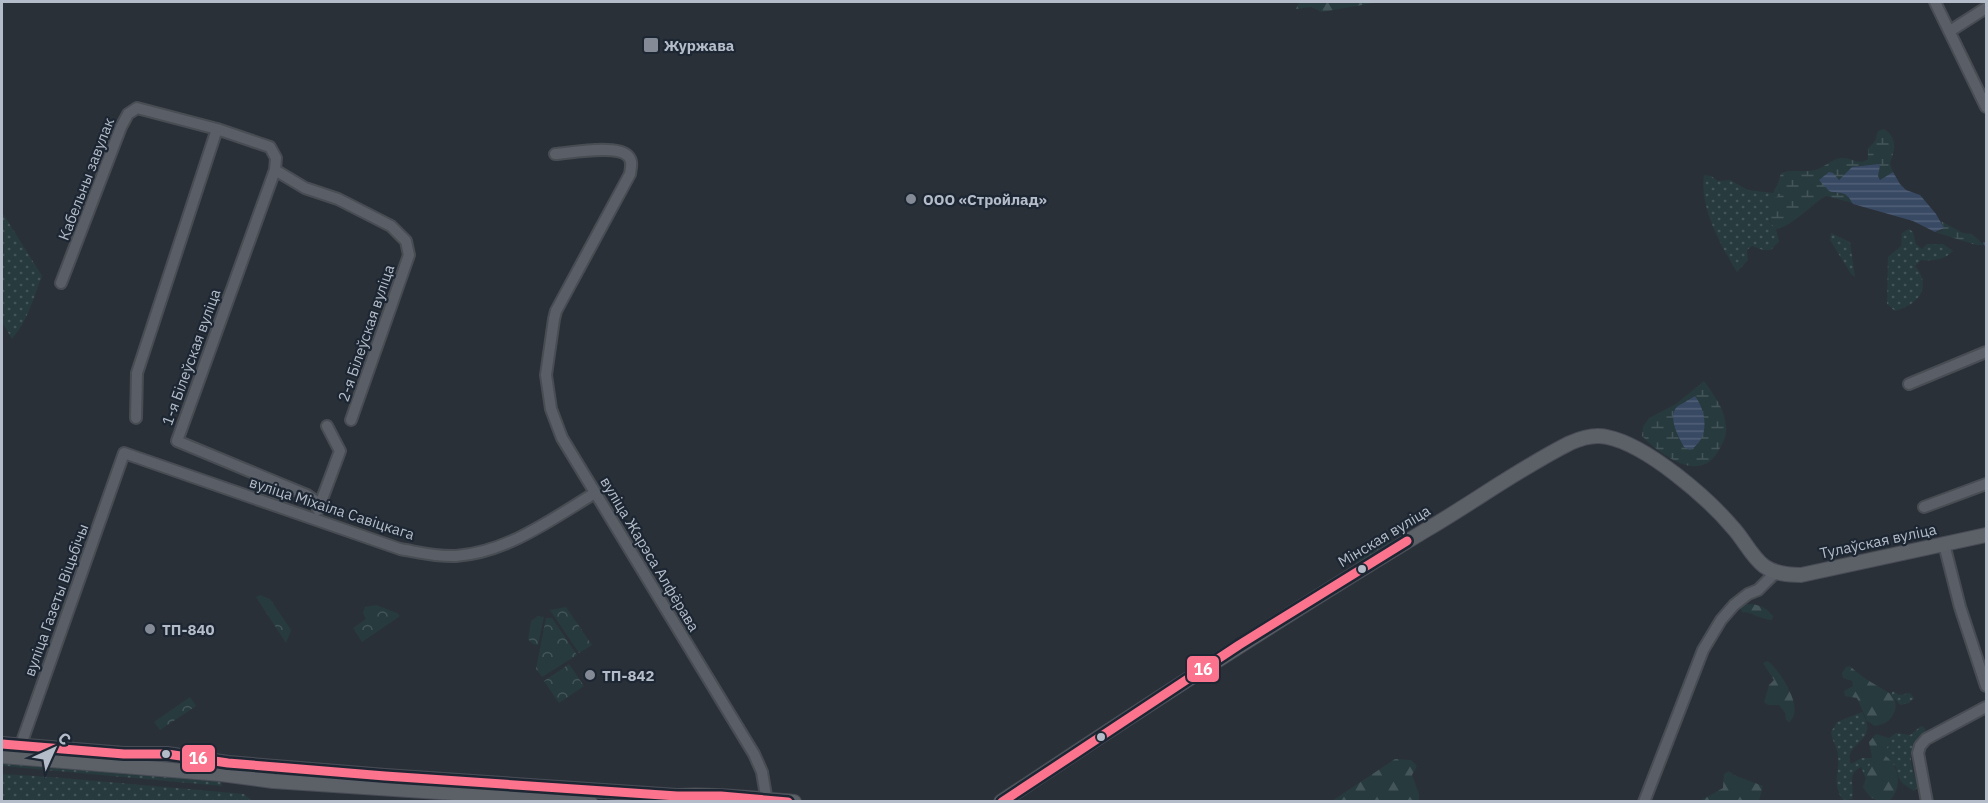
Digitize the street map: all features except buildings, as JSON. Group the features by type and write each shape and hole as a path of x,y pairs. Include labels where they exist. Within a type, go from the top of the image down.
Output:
{"main road":[{"name":"Мінская вуліца","path":"1001,801 1239,645 1514,476 1582,438 1597,436 1619,441 1679,477 1721,514 1759,561 1776,572"},
{"name":"Тулаўская вуліца","path":"1776,572 1801,575 1986,535"},
{"path":"2,744 19,751 590,801"},
{"path":"2,756 19,751"},
{"path":"257,771 794,801"}],"street":[{"path":"1935,2 1986,107"},
{"path":"1950,31 1986,8"},
{"name":"Кабельны завулак","path":"61,283 128,114 137,108 217,129 270,147 276,158 275,170"},
{"path":"136,418 137,373 217,129"},
{"name":"вуліца Жарэса Алфёрава","path":"555,154 621,151 628,156 632,164 630,174 556,311 546,375 551,409 562,438 754,754 762,772 767,801"},
{"name":"2-я Білеўская вуліца","path":"275,170 305,188 338,199 391,226 406,241 409,255 351,420"},
{"name":"1-я Білеўская вуліца","path":"275,170 177,441 307,495 320,504"},
{"path":"1910,384 1986,352"},
{"path":"314,519 340,451 327,426"},
{"name":"вуліца Міхаіла Савіцкага","path":"124,453 400,549 437,556 457,556 515,541 595,493"},
{"name":"вуліца Газеты Віцьбічы","path":"19,751 124,453"},
{"path":"1924,507 1986,484"},
{"path":"1944,544 1960,607 1986,686"},
{"path":"1644,801 1703,650 1721,620 1734,605 1748,594 1758,590 1776,572"},
{"path":"1927,801 1918,753 1920,746 1926,739 1986,707"}],"green space":[{"path":"1299,2 1379,2 1322,12 1311,7 1296,9"},
{"path":"1884,129 1892,136 1894,149 1890,163 1893,172 1880,180 1878,164 1857,166 1839,180 1835,178 1835,193 1846,195 1853,203 1826,196 1788,225 1776,229 1769,219 1767,209 1769,200 1781,195 1778,183 1781,173 1815,170 1841,158 1864,161 1868,159 1868,149 1875,141 1878,131"},
{"path":"1704,175 1711,176 1718,181 1730,180 1748,190 1773,193 1778,183 1781,195 1769,221 1776,229 1779,241 1771,250 1752,246 1747,250 1748,260 1737,272 1718,238 1708,212 1703,187"},
{"path":"2,212 42,276 26,317 12,339 2,322 2,254 4,252 2,249"},
{"path":"1939,220 1963,233 1972,234 1984,245 1976,245 1935,232 1941,231 1943,225"},
{"path":"1909,229 1913,232 1916,244 1922,249 1927,244 1943,244 1953,251 1938,259 1921,260 1915,266 1923,281 1923,288 1916,300 1895,311 1887,304 1888,257 1901,246 1902,233"},
{"path":"1831,233 1850,242 1855,277 1830,240"},
{"path":"1704,381 1718,402 1724,414 1726,434 1719,450 1709,462 1700,466 1689,466 1668,457 1642,436 1643,427 1649,418 1676,404","holes":["1695,397 1702,422 1702,434 1696,446 1684,447 1676,429 1679,406"]},
{"path":"1387,540 1391,541 1391,545 1358,565 1355,563 1356,559"},
{"path":"260,595 270,599 291,630 286,643 256,597"},
{"path":"1747,604 1765,608 1773,616 1771,620 1742,612 1740,607"},
{"path":"376,605 400,616 362,642 353,628 366,619 363,613 365,607"},
{"path":"566,607 592,645 579,653 550,610"},
{"path":"538,616 544,617 538,645 528,639 531,621"},
{"path":"546,618 552,618 577,655 542,677 536,669"},
{"path":"1768,661 1779,673 1793,700 1795,708 1789,722 1779,705 1768,705 1764,702 1769,685 1774,680 1763,663"},
{"path":"569,664 584,686 559,703 544,681"},
{"path":"1850,666 1889,693 1894,699 1895,711 1886,722 1875,726 1867,721 1857,698 1845,696 1844,691 1853,686 1852,681 1843,678 1842,673 1846,667"},
{"path":"1893,691 1899,695 1910,693 1914,698 1909,703 1900,705 1891,694"},
{"path":"190,697 196,706 160,730 154,722"},
{"path":"1862,712 1867,722 1867,730 1852,751 1851,764 1862,758 1872,758 1866,779 1861,767 1854,773 1852,799 1844,801 1838,790 1838,755 1831,732 1837,722"},
{"path":"1921,726 1926,732 1914,745 1911,755 1917,784 1914,791 1902,783 1896,767 1883,754 1883,750 1891,742 1889,738 1896,733 1910,735"},
{"path":"1876,734 1889,738 1891,741 1883,754 1893,764 1898,776 1897,789 1889,801 1874,799 1863,787 1872,758 1869,742"},
{"path":"2,759 221,779 222,786 2,766"},
{"path":"1395,759 1411,760 1417,766 1412,775 1419,794 1419,801 1332,801"},
{"path":"1729,771 1763,786 1759,801 1700,801 1723,788 1724,774"},
{"path":"2,774 244,794 252,801 2,801"}],"water":[{"path":"1878,164 1880,180 1893,172 1906,190 1920,195 1944,228 1935,232 1913,221 1853,204 1845,194 1829,191 1819,180 1829,172 1839,180 1852,167"},
{"path":"1695,396 1704,417 1704,432 1701,439 1690,450 1684,447 1679,438 1673,415 1678,406"}],"transit line":[{"name":"16","path":"1002,802 1239,645 1407,541"},
{"name":"16","path":"2,744 124,754 167,754 228,763 385,776 788,802"}],"place":[{"name":"Журжава","path":"651,45"},
{"name":"ООО «Стройлад»","path":"911,199"},
{"name":"ТП-840","path":"150,629"},
{"name":"ТП-842","path":"590,675"}]}
